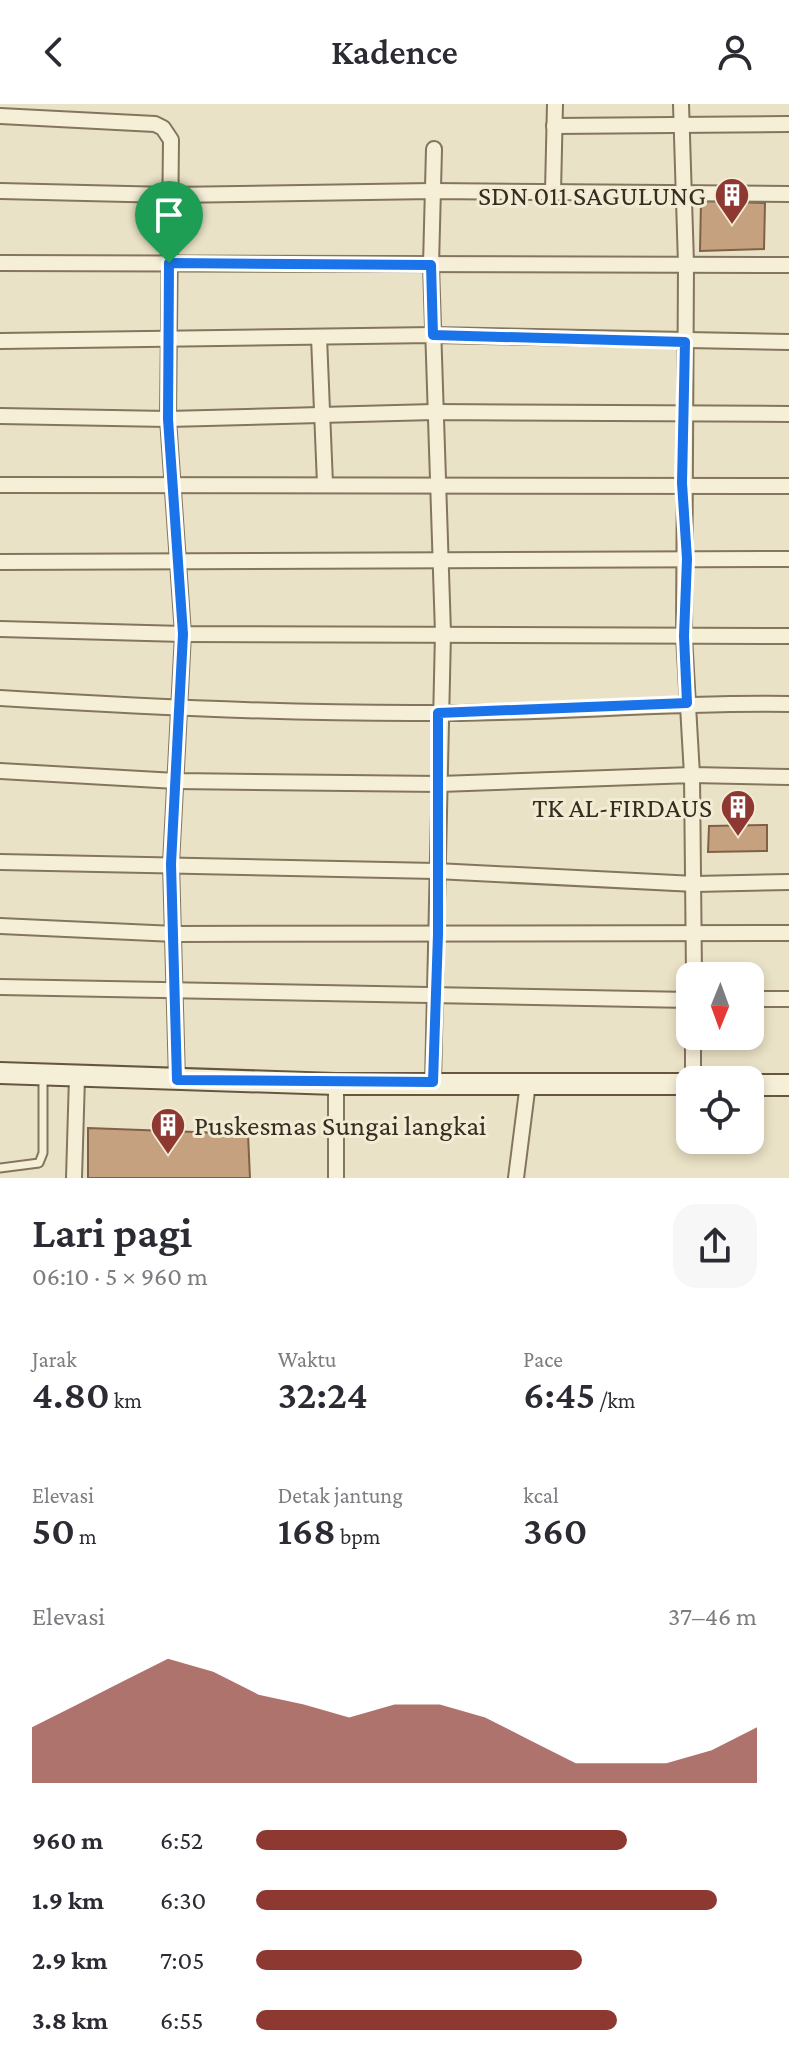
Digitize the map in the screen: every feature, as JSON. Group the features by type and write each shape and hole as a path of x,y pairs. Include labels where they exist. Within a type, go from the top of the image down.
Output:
{"street":[{"path":"553,192 555,104"},
{"path":"681,104 681,194 686,264 682,483 687,559 684,636 692,775 694,962"},
{"path":"0,116 163,128 171,140 168,419 183,634 171,864 177,1080"},
{"path":"554,126 789,124"},
{"path":"433,1082 438,934 438,713 443,633 431,265 434,149"},
{"path":"0,191 170,195 433,191 789,194"},
{"path":"0,263 789,265"},
{"path":"0,341 433,335 789,342"},
{"path":"319,337 325,484"},
{"path":"0,416 168,419 434,412 789,414"},
{"path":"0,485 682,483 789,486"},
{"path":"0,562 789,559"},
{"path":"0,629 183,634 789,636"},
{"path":"0,698 177,709 438,713 687,703 789,704"},
{"path":"0,771 176,781 440,784 692,775 789,777"},
{"path":"0,862 436,871 695,884 789,882"},
{"path":"0,926 175,934 789,933"},
{"path":"0,987 676,1000"},
{"path":"764,999 789,999"},
{"path":"0,1073 336,1084 676,1082"},
{"path":"74,1178 77,1077"},
{"path":"516,1178 528,1083"},
{"path":"336,1084 336,1178"},
{"path":"764,1085 789,1085"}],"lane":[{"path":"0,1168 39,1163 43,1153 43,1075"}],"building":[{"name":"SDN 011 SAGULUNG","path":"701,201 765,203 764,249 700,251"},
{"name":"TK AL-FIRDAUS","path":"767,825 767,851 708,852 709,826"},
{"name":"Puskesmas Sungai langkai","path":"88,1128 248,1134 250,1178 88,1178"}],"place":[{"name":"SDN 011 SAGULUNG","path":"732,226"},
{"name":"TK AL-FIRDAUS","path":"738,838"},
{"name":"Puskesmas Sungai langkai","path":"168,1156"}],"route":[{"path":"169,263 431,265 433,335 685,342 682,483 687,559 684,636 687,703 438,713 438,934 433,1082 336,1084 177,1080 171,864 183,634 168,419 169,263"}]}
